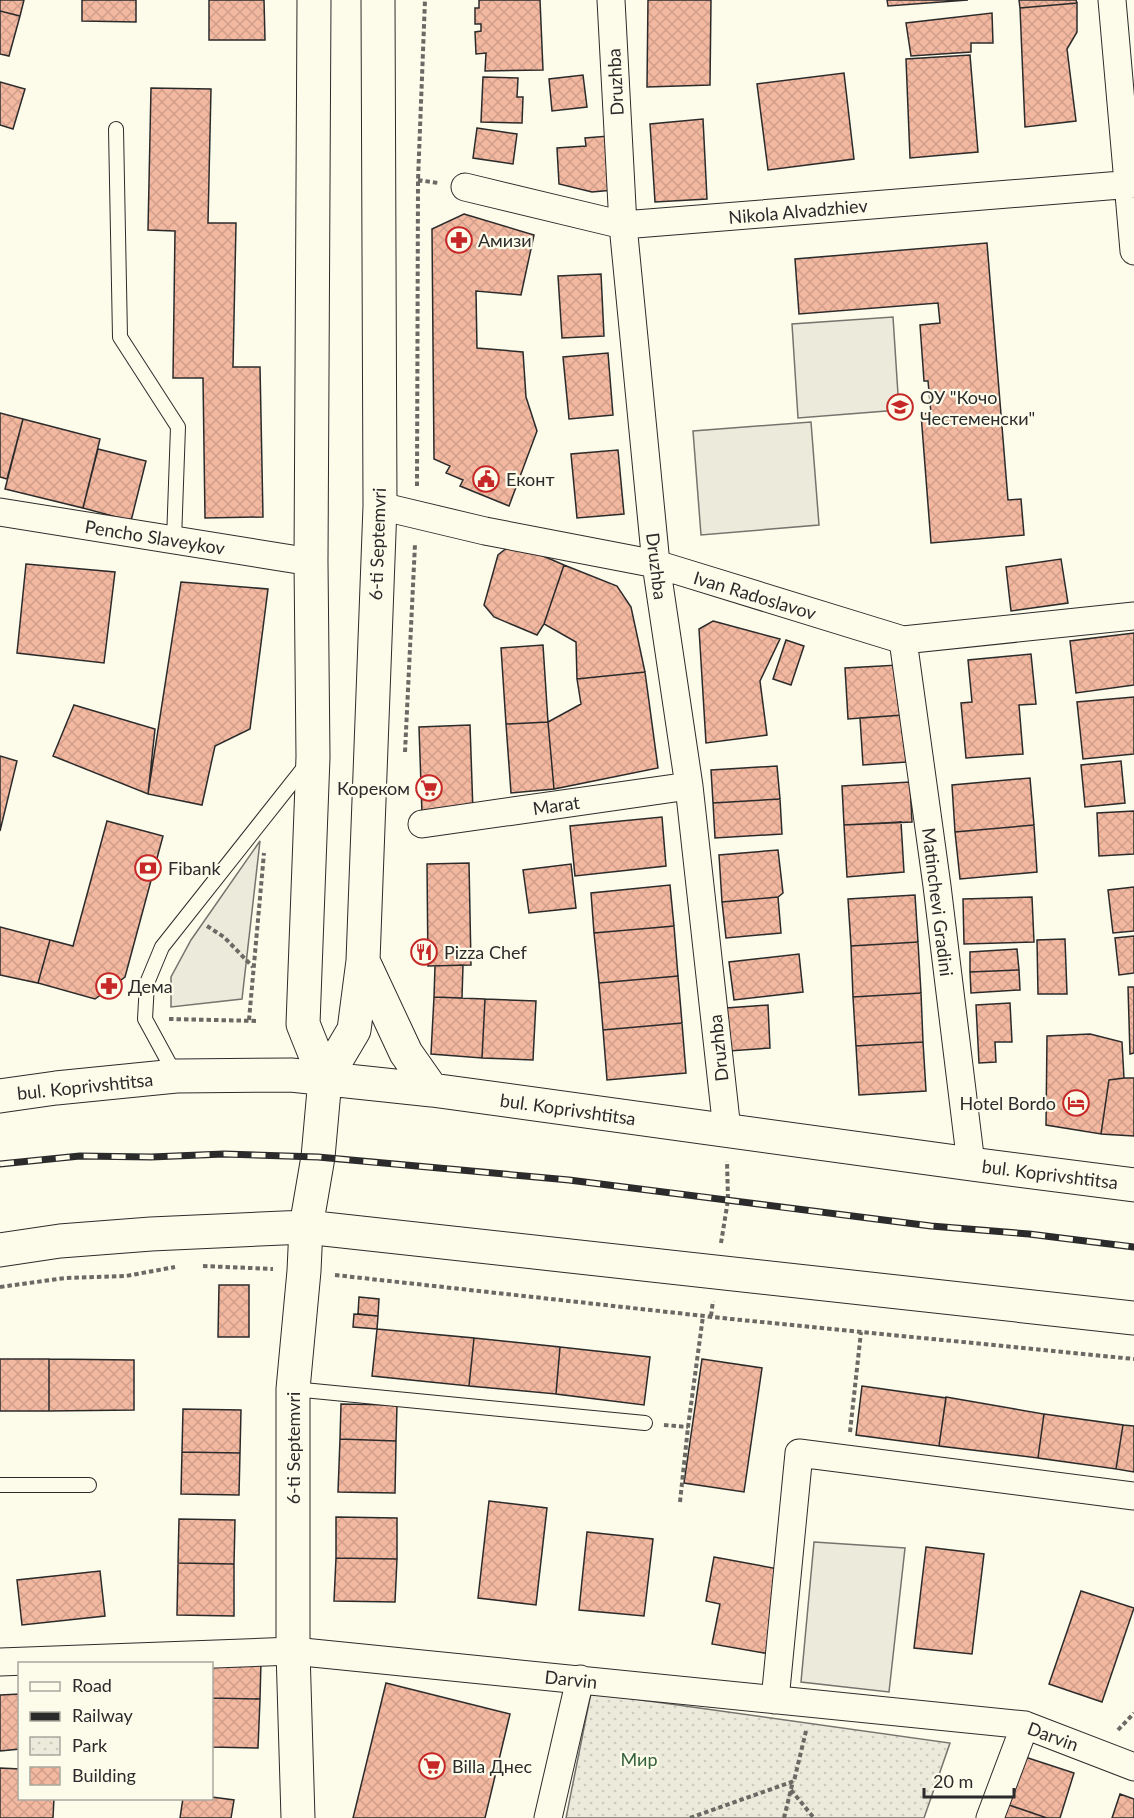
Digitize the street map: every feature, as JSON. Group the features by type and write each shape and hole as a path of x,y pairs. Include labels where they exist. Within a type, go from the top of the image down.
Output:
{"main road":[{"name":"6-ti Septemvri","path":"314,0 311,562 313,757 303,1024 325,1079"},
{"name":"6-ti Septemvri","path":"298,1818 293,1651 293,1389 306,1227 318,1157 325,1079 354,1030 363,961 380,506 378,0"},
{"path":"363,961 406,1053 432,1090"},
{"name":"bul. Koprivshtitsa","path":"0,1096 177,1076 291,1075 432,1090 1134,1185"},
{"path":"0,1250 60,1241 151,1234 306,1227 1134,1318"}],"street":[{"name":"Druzhba","path":"611,0 623,225 656,564 689,786 727,1130"},
{"path":"1112,0 1131,184 1134,250"},
{"name":"Nikola Alvadzhiev","path":"465,187 623,225 1131,184"},
{"name":"Ivan Radoslavov","path":"380,506 485,531 656,564 903,640 1134,616"},
{"name":"Pencho Slaveykov","path":"0,512 311,562"},
{"name":"Matinchevi Gradini","path":"903,640 937,886 971,1164"},
{"name":"Marat","path":"422,824 689,786"},
{"path":"775,1700 799,1453 1134,1496"},
{"name":"Darvin","path":"0,1662 293,1651 1025,1725 1134,1767"},
{"path":"548,1818 580,1679"},
{"path":"990,1818 1025,1725"}],"lane":[{"path":"116,129 120,337 178,428 174,540"},
{"path":"177,1076 144,1018 147,983 162,947 313,757"},
{"path":"293,1389 645,1423"},
{"path":"0,1485 88,1485"}],"path":[{"path":"249,1020 268,813"},
{"path":"203,924 224,937 253,967"},
{"path":"144,1018 258,1021"},
{"path":"717,1272 728,1200 727,1130"},
{"path":"0,1287 65,1278 126,1276 186,1265"},
{"path":"197,1266 304,1271 703,1316 1134,1359"},
{"path":"680,1502 687,1427 703,1316"},
{"path":"847,1459 861,1332"},
{"path":"784,1818 813,1703"},
{"path":"690,1818 794,1781"},
{"path":"791,1790 814,1818"}],"green space":[{"path":"893,317 899,410 798,418 792,324"},
{"path":"811,422 819,525 701,535 693,431"},
{"path":"260,841 242,999 171,1007 171,977 191,940"},
{"path":"814,1542 905,1548 889,1692 801,1682"},
{"name":"Мир","path":"591,1693 950,1743 924,1818 566,1818"}],"building":[{"path":"0,0 24,0 20,16 0,11"},
{"path":"82,0 136,0 136,22 82,21"},
{"path":"209,0 264,0 265,40 209,40"},
{"path":"479,0 540,0 543,70 485,71 486,53 476,54 475,32 481,31 481,24 475,24 475,8 479,8"},
{"path":"648,0 711,0 710,85 647,87"},
{"path":"887,0 968,0 888,6"},
{"path":"1019,0 1076,0 1077,3 1020,8"},
{"path":"1077,3 1077,32 1067,49 1076,121 1025,127 1020,8"},
{"path":"0,11 20,16 9,56 0,54"},
{"path":"992,13 993,43 971,43 971,52 911,56 906,23"},
{"path":"970,55 978,152 910,158 906,59"},
{"path":"844,73 854,159 768,170 757,84"},
{"path":"583,75 587,107 552,111 549,79"},
{"path":"483,77 518,78 517,97 523,97 522,123 481,122"},
{"path":"0,82 25,89 13,129 0,125"},
{"path":"151,88 211,89 208,223 236,223 233,367 260,367 263,517 205,518 203,378 173,378 175,231 148,230"},
{"path":"703,119 707,199 655,202 650,124"},
{"path":"477,128 517,134 513,164 473,158"},
{"path":"609,136 613,190 592,192 559,184 557,148 586,146 585,138"},
{"path":"464,214 534,235 521,295 476,291 477,348 523,352 526,397 537,431 509,506 460,486 463,480 446,473 450,466 434,459 432,229"},
{"path":"987,243 1008,500 1021,499 1024,535 931,543 921,414 931,413 928,381 924,381 920,325 940,323 938,303 799,314 795,259"},
{"path":"601,274 604,336 562,338 558,276"},
{"path":"608,353 613,415 569,419 563,357"},
{"path":"0,413 23,419 7,479 0,477"},
{"path":"23,419 100,439 83,508 5,489"},
{"path":"98,449 146,461 131,521 83,508"},
{"path":"618,450 624,514 577,518 571,454"},
{"path":"513,543 564,565 544,624 537,635 494,617 484,605 498,555"},
{"path":"1061,559 1068,603 1011,611 1006,567"},
{"path":"26,564 115,572 104,663 17,653"},
{"path":"564,565 617,586 631,607 645,672 577,679 576,642 544,624"},
{"path":"181,582 268,589 250,729 215,746 202,805 148,794"},
{"path":"713,621 780,639 760,681 767,735 706,743 699,629"},
{"path":"1134,633 1134,685 1076,693 1070,641"},
{"path":"786,640 804,646 791,685 773,679"},
{"path":"543,645 548,722 506,724 501,648"},
{"path":"1031,654 1036,704 1019,705 1023,754 966,758 961,703 972,702 968,660"},
{"path":"899,665 903,715 848,719 845,668"},
{"path":"645,672 658,768 554,789 548,722 581,704 577,679"},
{"path":"1134,697 1134,754 1083,759 1077,702"},
{"path":"74,705 155,729 148,794 53,756"},
{"path":"903,715 906,762 863,765 860,718"},
{"path":"548,722 554,789 511,793 506,724"},
{"path":"470,725 473,812 422,814 419,727"},
{"path":"0,756 17,761 0,831"},
{"path":"1121,761 1125,803 1085,807 1081,765"},
{"path":"777,766 780,799 713,803 711,770"},
{"path":"1030,778 1034,825 955,832 952,785"},
{"path":"910,782 912,822 844,825 842,786"},
{"path":"780,799 782,834 715,838 713,803"},
{"path":"1134,811 1134,854 1099,856 1097,813"},
{"path":"662,817 666,866 575,876 570,826"},
{"path":"107,821 163,836 125,977 95,999 38,983 50,940 73,946"},
{"path":"901,822 904,872 847,877 844,825"},
{"path":"1034,825 1037,872 960,879 955,832"},
{"path":"778,850 783,893 778,897 722,902 719,855"},
{"path":"469,863 471,965 428,966 427,864"},
{"path":"571,864 576,908 529,913 523,870"},
{"path":"670,885 674,926 594,933 591,893"},
{"path":"1134,887 1134,931 1113,933 1108,890"},
{"path":"915,895 918,942 851,946 848,899"},
{"path":"778,897 781,933 726,938 722,902"},
{"path":"1032,897 1034,942 964,944 963,899"},
{"path":"674,926 678,976 599,983 594,933"},
{"path":"0,927 50,940 38,983 0,975"},
{"path":"1134,936 1134,973 1119,975 1115,938"},
{"path":"1065,939 1067,994 1038,994 1037,940"},
{"path":"918,942 921,993 853,997 851,946"},
{"path":"1017,949 1019,970 970,972 970,952"},
{"path":"799,954 803,992 734,1000 729,962"},
{"path":"463,965 462,998 434,997 435,966"},
{"path":"1019,970 1020,990 971,993 970,972"},
{"path":"678,976 682,1023 603,1030 599,983"},
{"path":"1128,987 1134,987 1134,1053 1130,1054"},
{"path":"921,993 923,1042 856,1046 853,997"},
{"path":"434,997 485,999 482,1058 431,1054"},
{"path":"485,999 536,1001 533,1060 482,1058"},
{"path":"1010,1003 1012,1042 995,1042 996,1062 979,1063 976,1005"},
{"path":"768,1005 770,1048 729,1051 726,1008"},
{"path":"682,1023 686,1073 607,1080 603,1030"},
{"name":"Hotel Bordo","path":"1090,1034 1122,1042 1124,1078 1109,1080 1101,1134 1046,1125 1047,1036"},
{"path":"923,1042 926,1091 859,1095 856,1046"},
{"path":"1134,1078 1134,1136 1101,1134 1109,1080"},
{"path":"219,1285 249,1285 249,1337 218,1337"},
{"path":"359,1297 379,1299 378,1316 358,1314"},
{"path":"354,1314 378,1316 377,1329 353,1327"},
{"path":"377,1329 474,1338 469,1386 372,1376"},
{"path":"474,1338 560,1347 556,1394 469,1386"},
{"path":"560,1347 650,1357 644,1405 556,1394"},
{"path":"0,1359 49,1359 49,1411 0,1411"},
{"path":"49,1359 134,1360 134,1410 49,1411"},
{"path":"702,1359 762,1368 744,1492 684,1483"},
{"path":"862,1386 946,1398 939,1446 856,1435"},
{"path":"946,1397 1044,1414 1038,1458 939,1446"},
{"path":"341,1404 397,1405 396,1441 340,1439"},
{"path":"183,1409 241,1410 240,1453 182,1452"},
{"path":"1044,1414 1123,1425 1116,1469 1038,1458"},
{"path":"1123,1425 1134,1426 1134,1472 1116,1469"},
{"path":"340,1439 396,1441 395,1493 338,1492"},
{"path":"182,1452 240,1453 239,1495 181,1494"},
{"path":"489,1501 547,1508 536,1605 478,1598"},
{"path":"336,1517 397,1518 397,1559 336,1558"},
{"path":"179,1519 235,1520 234,1564 178,1563"},
{"path":"587,1532 653,1539 644,1616 579,1610"},
{"path":"926,1547 984,1554 972,1654 914,1648"},
{"path":"714,1557 784,1570 770,1654 712,1644 720,1604 706,1601"},
{"path":"336,1558 397,1559 395,1602 334,1601"},
{"path":"178,1563 234,1564 234,1616 177,1615"},
{"path":"100,1571 105,1616 22,1625 17,1580"},
{"path":"1081,1591 1134,1608 1102,1702 1049,1684"},
{"path":"261,1661 260,1699 213,1698 213,1664"},
{"name":"Billa Днес","path":"386,1683 510,1714 485,1818 353,1818"},
{"path":"18,1694 18,1749 0,1751 0,1695"},
{"path":"213,1698 260,1699 258,1748 213,1747"},
{"path":"1022,1756 1074,1773 1060,1818 1047,1818 1006,1804"},
{"path":"0,1768 18,1769 18,1800 54,1800 53,1818 0,1818"},
{"path":"1120,1794 1134,1799 1134,1818 1112,1818"},
{"path":"213,1797 234,1800 231,1818 180,1818 183,1800 213,1800"},
{"path":"1006,1804 1047,1818 1001,1818"}],"railway":[{"path":"0,1164 80,1156 151,1157 224,1154 318,1157 569,1180 931,1226 1029,1234 1134,1247"}],"place":[{"name":"Амизи","path":"459,240"},
{"name":"ОУ \"Кочо Честеменски\"","path":"900,407"},
{"name":"Еконт","path":"486,479"},
{"name":"Кореком","path":"429,788"},
{"name":"Fibank","path":"148,868"},
{"name":"Pizza Chef","path":"424,952"},
{"name":"Дема","path":"109,986"},
{"name":"Hotel Bordo","path":"1076,1103"},
{"name":"Billa Днес","path":"432,1766"}]}
